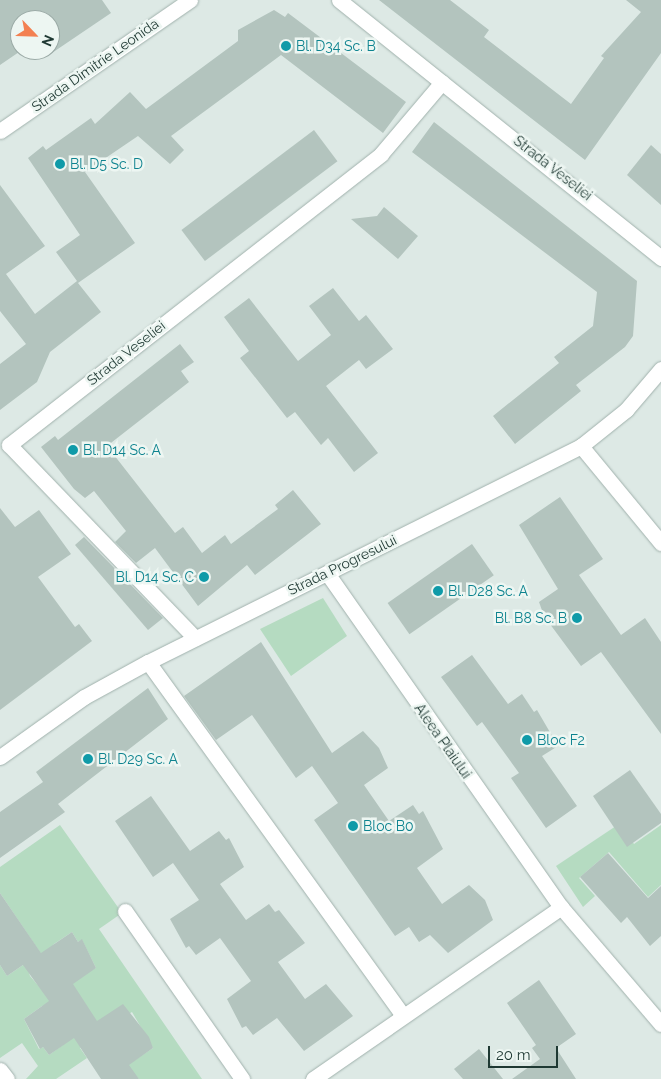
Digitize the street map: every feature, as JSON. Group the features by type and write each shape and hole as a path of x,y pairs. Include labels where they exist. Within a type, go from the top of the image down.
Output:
{"street":[{"name":"Strada Dimitrie Leonida","path":"0,130 190,0"},
{"name":"Strada Veseliei","path":"339,0 661,258"},
{"name":"Strada Veseliei","path":"195,638 9,445 381,154 442,82"},
{"path":"661,369 626,410 581,446 661,543"},
{"name":"Strada Progresului","path":"0,757 84,698 148,662 581,446"},
{"name":"Aleea Plaiului","path":"327,573 561,907 661,1024"},
{"path":"148,662 403,1016"},
{"path":"313,1079 561,907"},
{"path":"125,911 242,1079"},
{"path":"0,1070 6,1079"}],"green space":[{"path":"323,598 347,636 291,676 260,629"},
{"path":"619,824 634,844 661,825 661,885 648,897 609,852 579,878 595,896 583,907 556,866"},
{"path":"60,825 122,913 99,929 202,1079 139,1079 120,1060 135,1060 153,1048 132,1012 100,1031 66,982 96,968 82,940 78,942 72,932 54,944 44,958 0,893 0,867"},
{"path":"26,963 30,976 54,1004 42,1006 24,1019 39,1049 43,1047 49,1055 67,1042 74,1031 84,1045 80,1048 87,1058 56,1079 26,1079 38,1066 22,1043 0,1058 0,965 7,976"}],"building":[{"path":"0,0 102,0 111,13 60,48 60,10 10,10 10,58 0,65"},
{"path":"379,0 450,0 489,30 484,37 571,104 604,58 601,56 641,12 626,0 661,0 661,53 585,160"},
{"path":"274,10 285,17 288,13 406,102 383,133 281,55 171,136 184,150 170,164 138,136 85,172 135,243 78,283 101,312 50,352 37,382 0,410 0,364 26,344 0,311 0,185 45,246 6,274 35,314 77,281 56,252 80,235 28,158 43,146 46,150 91,118 95,124 130,92 146,109 238,41 238,30"},
{"path":"434,122 637,281 633,336 625,347 576,385 581,391 515,444 493,416 559,363 554,357 593,326 597,292 412,152"},
{"path":"314,130 337,161 205,261 181,230"},
{"path":"651,145 661,154 661,205 627,175"},
{"path":"384,207 418,236 398,259 351,219 377,216"},
{"path":"333,288 359,321 366,315 393,349 366,369 359,360 326,386 378,453 354,472 328,438 321,445 295,412 287,418 240,358 249,351 224,317 249,298 298,361 331,335 309,306"},
{"path":"180,344 194,362 181,371 189,382 107,446 175,533 183,527 202,553 225,535 231,544 278,509 275,505 293,490 321,524 255,575 247,565 198,606 155,548 136,563 115,542 126,531 94,491 85,498 74,489 41,447 55,436 58,440"},
{"path":"560,497 603,559 579,575 621,635 645,618 661,642 661,734 601,652 581,666 544,616 539,602 558,589 519,525"},
{"path":"0,508 15,527 39,510 71,554 38,577 75,627 79,624 92,641 0,710"},
{"path":"84,537 163,618 148,630 75,545"},
{"name":"Bl. D28 Sc. A","path":"472,544 494,575 409,634 388,603"},
{"name":"Bloc B0","path":"261,642 332,753 363,731 379,748 388,768 364,785 389,821 413,805 419,814 423,811 443,849 417,868 442,904 469,885 485,900 493,920 448,953 430,935 419,942 409,927 395,936 314,820 338,803 312,766 296,778 252,715 216,740 184,696"},
{"name":"Bloc F2","path":"472,655 508,704 522,694 534,712 537,710 558,746 542,756 577,806 546,828 511,778 519,773 482,722 477,726 441,677"},
{"path":"148,688 168,719 58,804 65,812 0,858 0,812 43,782 36,772"},
{"path":"630,770 661,814 661,823 627,847 593,796"},
{"path":"151,796 190,851 219,831 226,840 229,838 244,867 220,884 246,920 269,904 275,912 279,910 305,943 278,962 305,999 326,984 353,1016 304,1051 277,1018 253,1035 246,1026 242,1028 227,999 251,981 220,938 196,955 189,946 186,948 170,919 199,900 173,863 153,877 115,821"},
{"path":"608,853 648,898 661,886 661,936 650,946 627,917 621,923 580,877"},
{"path":"0,893 41,953 72,932 78,942 82,939 96,968 73,984 97,1021 123,1004 149,1037 153,1048 129,1065 139,1079 101,1079 74,1038 49,1055 43,1047 40,1049 24,1019 49,1001 23,965 7,976 0,965"},
{"path":"539,980 576,1034 556,1048 576,1079 512,1079 540,1059 532,1048 536,1045 507,1003"},
{"path":"479,1049 503,1079 463,1079 454,1069"}],"place":[{"name":"Bl. D34 Sc. B","path":"286,46"},
{"name":"Bl. D5 Sc. D","path":"60,164"},
{"name":"Bl. D14 Sc. A","path":"73,450"},
{"name":"Bl. D14 Sc. C","path":"204,577"},
{"name":"Bl. D28 Sc. A","path":"438,591"},
{"name":"Bl. B8 Sc. B","path":"577,618"},
{"name":"Bloc F2","path":"527,740"},
{"name":"Bl. D29 Sc. A","path":"88,759"},
{"name":"Bloc B0","path":"353,826"}]}
